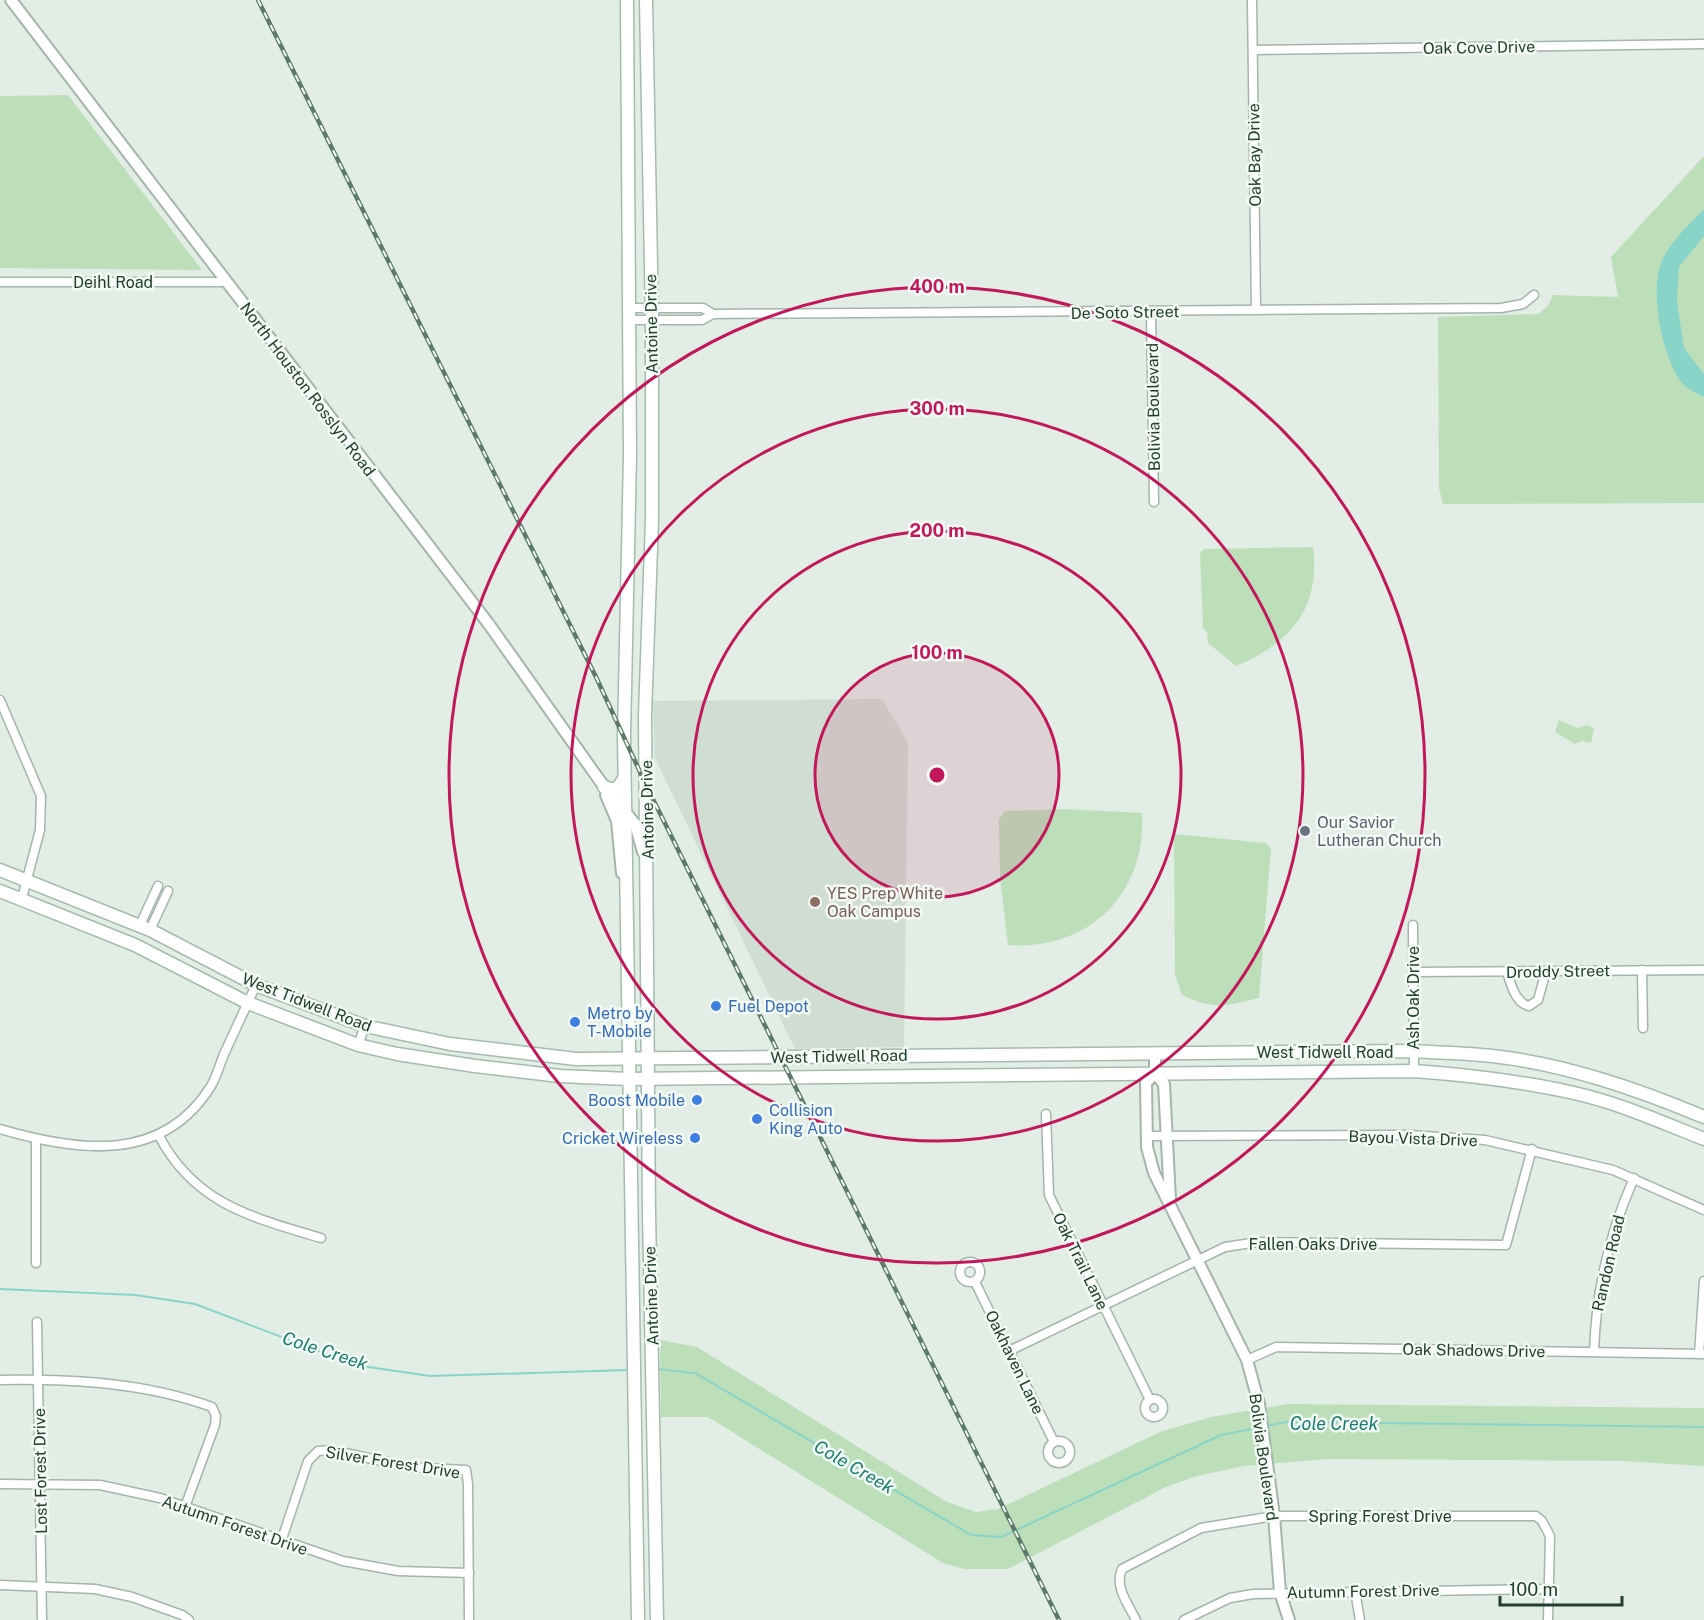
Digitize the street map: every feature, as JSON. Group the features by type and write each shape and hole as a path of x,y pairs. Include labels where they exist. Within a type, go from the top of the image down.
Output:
{"main road":[{"name":"Antoine Drive","path":"627,0 630,314 625,778 634,1517 638,1620"},
{"name":"Antoine Drive","path":"646,0 652,314 652,520 645,714 648,1079 657,1620"},
{"path":"602,784 616,790 625,778"},
{"name":"West Tidwell Road","path":"0,870 145,927 256,985 365,1026 450,1044 576,1059 1413,1051 1493,1056 1579,1074 1641,1090 1704,1117"},
{"name":"West Tidwell Road","path":"0,891 135,945 248,1003 358,1045 397,1054 476,1066 560,1076 628,1079 1414,1071 1489,1077 1574,1093 1631,1110 1704,1139"},
{"path":"626,921 648,923"},
{"path":"135,945 145,927"},
{"path":"1299,1072 1300,1051"},
{"path":"1012,1054 1013,1074"},
{"path":"894,1056 894,1075"},
{"path":"758,1057 759,1078"},
{"path":"1574,1093 1579,1074"},
{"path":"634,1517 656,1517"}],"street":[{"name":"North Houston Rosslyn Road","path":"12,0 488,623 602,784 635,824 648,873"},
{"name":"Oak Bay Drive","path":"1252,0 1256,310"},
{"name":"Oak Cove Drive","path":"1253,50 1704,44"},
{"name":"Deihl Road","path":"0,282 227,282"},
{"name":"De Soto Street","path":"630,314 652,314 702,320 713,314 1501,308 1523,303 1534,295"},
{"name":"Bolivia Boulevard","path":"1151,312 1154,502"},
{"path":"0,700 41,796 40,831 22,898"},
{"name":"North Houston Rosslyn Road","path":"602,784 617,821 626,891"},
{"path":"145,927 158,886"},
{"path":"145,927 168,891"},
{"name":"Ash Oak Drive","path":"1413,925 1414,1071"},
{"path":"1642,970 1643,1028"},
{"name":"Droddy Street","path":"1413,972 1704,970"},
{"path":"1507,972 1518,999 1523,1005 1529,1006 1538,1000 1545,971"},
{"path":"0,1129 36,1139 89,1147 125,1144 159,1136 190,1113 211,1085 256,985"},
{"path":"358,1045 365,1026"},
{"name":"Bolivia Boulevard","path":"1155,1053 1155,1073 1164,1084 1170,1202"},
{"name":"Bolivia Boulevard","path":"1155,1073 1146,1083 1147,1137 1154,1173 1247,1360 1261,1418 1274,1516 1280,1592 1289,1620"},
{"name":"Oak Trail Lane","path":"1046,1114 1049,1195 1150,1400"},
{"name":"Bayou Vista Drive","path":"1147,1137 1410,1135 1485,1140 1532,1149 1634,1178 1704,1210"},
{"path":"159,1136 173,1162 202,1191 234,1209 321,1238"},
{"path":"36,1139 36,1263"},
{"name":"Fallen Oaks Drive","path":"1009,1351 1197,1258 1225,1247 1258,1242 1506,1245 1532,1149"},
{"name":"Randon Road","path":"1594,1352 1599,1286 1620,1209 1634,1178"},
{"path":"1702,1354 1704,1281"},
{"name":"Oakhaven Lane","path":"975,1282 1054,1442"},
{"name":"Lost Forest Drive","path":"37,1322 42,1620"},
{"name":"Oak Shadows Drive","path":"1247,1360 1276,1347 1702,1354"},
{"path":"0,1380 39,1379 118,1383 187,1398 212,1407 216,1416 215,1425 185,1507"},
{"name":"Silver Forest Drive","path":"281,1542 308,1461 318,1451 331,1450 410,1467 466,1470 469,1572"},
{"name":"Autumn Forest Drive","path":"0,1484 100,1485 160,1498 281,1542 343,1561 398,1571 469,1572"},
{"name":"Spring Forest Drive","path":"1136,1620 1119,1586 1122,1569 1201,1528 1274,1516 1536,1516 1542,1521 1550,1536 1547,1589"},
{"path":"469,1572 469,1620"},
{"path":"0,1585 95,1589 132,1597 182,1615 189,1620"},
{"path":"1547,1589 1548,1620"},
{"name":"Autumn Forest Drive","path":"1184,1620 1230,1598 1280,1592 1547,1589"},
{"path":"1355,1591 1360,1620"}],"shaded area":[{"name":"YES Prep White Oak Campus","path":"882,699 908,743 904,1047 795,1049 655,758 653,701"}],"green space":[{"path":"68,95 202,270 0,268 0,96"},
{"path":"1704,156 1704,503 1443,504 1439,488 1438,317 1538,314 1548,306 1553,295 1618,297 1611,257"},
{"path":"1313,547 1312,589 1298,621 1286,635 1255,657 1236,666 1208,643 1207,632 1203,628 1200,553 1204,549"},
{"path":"1559,720 1577,728 1587,725 1594,728 1591,743 1582,741 1575,744 1555,732"},
{"path":"1065,809 1142,813 1141,842 1135,868 1123,892 1107,911 1087,927 1064,938 1037,944 1008,945 1000,877 999,819 1005,811"},
{"path":"1174,834 1266,843 1271,848 1259,998 1211,1005 1182,995 1175,975"},
{"path":"660,1340 697,1347 947,1502 976,1512 998,1509 1160,1432 1211,1417 1289,1404 1704,1408 1704,1466 1621,1461 1327,1459 1244,1466 1197,1476 1166,1487 1008,1569 964,1569 943,1563 708,1417 661,1417"}],"water":[{"path":"1704,209 1704,236 1679,267 1677,302 1684,348 1704,374 1704,397 1681,382 1668,356 1659,322 1657,287 1659,271 1667,251"}],"waterway":[{"name":"Cole Creek","path":"0,1289 135,1295 195,1304 355,1365 430,1376 629,1370"},
{"name":"Cole Creek","path":"656,1369 695,1373 971,1535 1001,1537 1221,1435 1258,1428"},
{"name":"Cole Creek","path":"1266,1426 1287,1422 1704,1427"}],"railway":[{"path":"258,0 596,677 647,787 1059,1620"}],"place":[{"name":"Our Savior Lutheran Church","path":"1305,831"},
{"name":"YES Prep White Oak Campus","path":"815,902"},
{"name":"Fuel Depot","path":"716,1006"},
{"name":"Metro by T-Mobile","path":"575,1022"},
{"name":"Boost Mobile","path":"697,1100"},
{"name":"Collision King Auto","path":"757,1119"},
{"name":"Cricket Wireless","path":"695,1138"}]}
